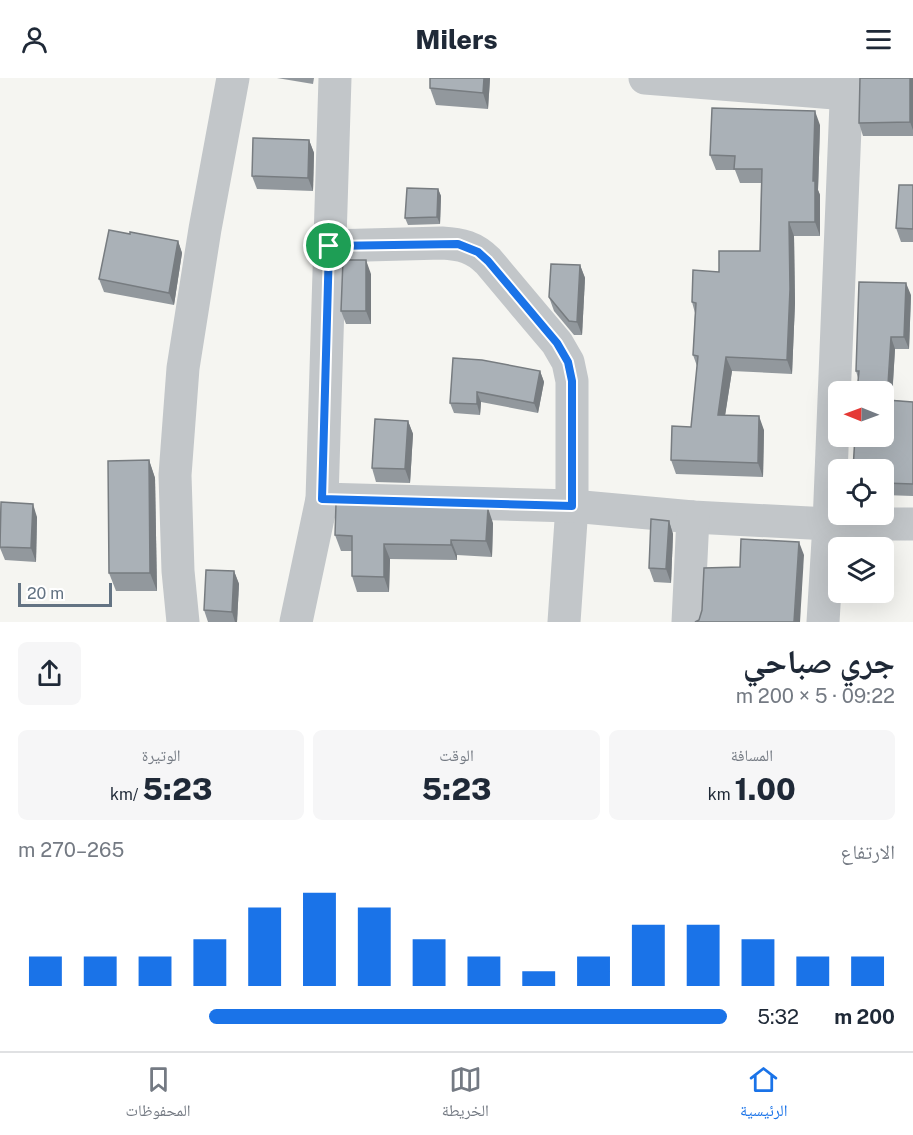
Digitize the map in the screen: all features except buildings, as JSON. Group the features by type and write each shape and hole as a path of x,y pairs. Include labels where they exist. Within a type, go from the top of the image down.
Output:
{"street":[{"path":"183,622 178,571 175,475 183,368 233,78"},
{"path":"296,622 322,499 335,78"},
{"path":"645,78 847,86 832,459"},
{"path":"329,246 458,244 478,252 557,343 568,362 572,381 572,506 564,622"},
{"path":"322,499 572,506 693,517 828,524"},
{"path":"688,622 693,517"},
{"path":"894,524 913,524"},
{"path":"823,622 829,525"}],"route":[{"path":"458,244 478,252 488,261 557,343 568,362 572,381 572,506 322,499 329,246 458,244"}]}
